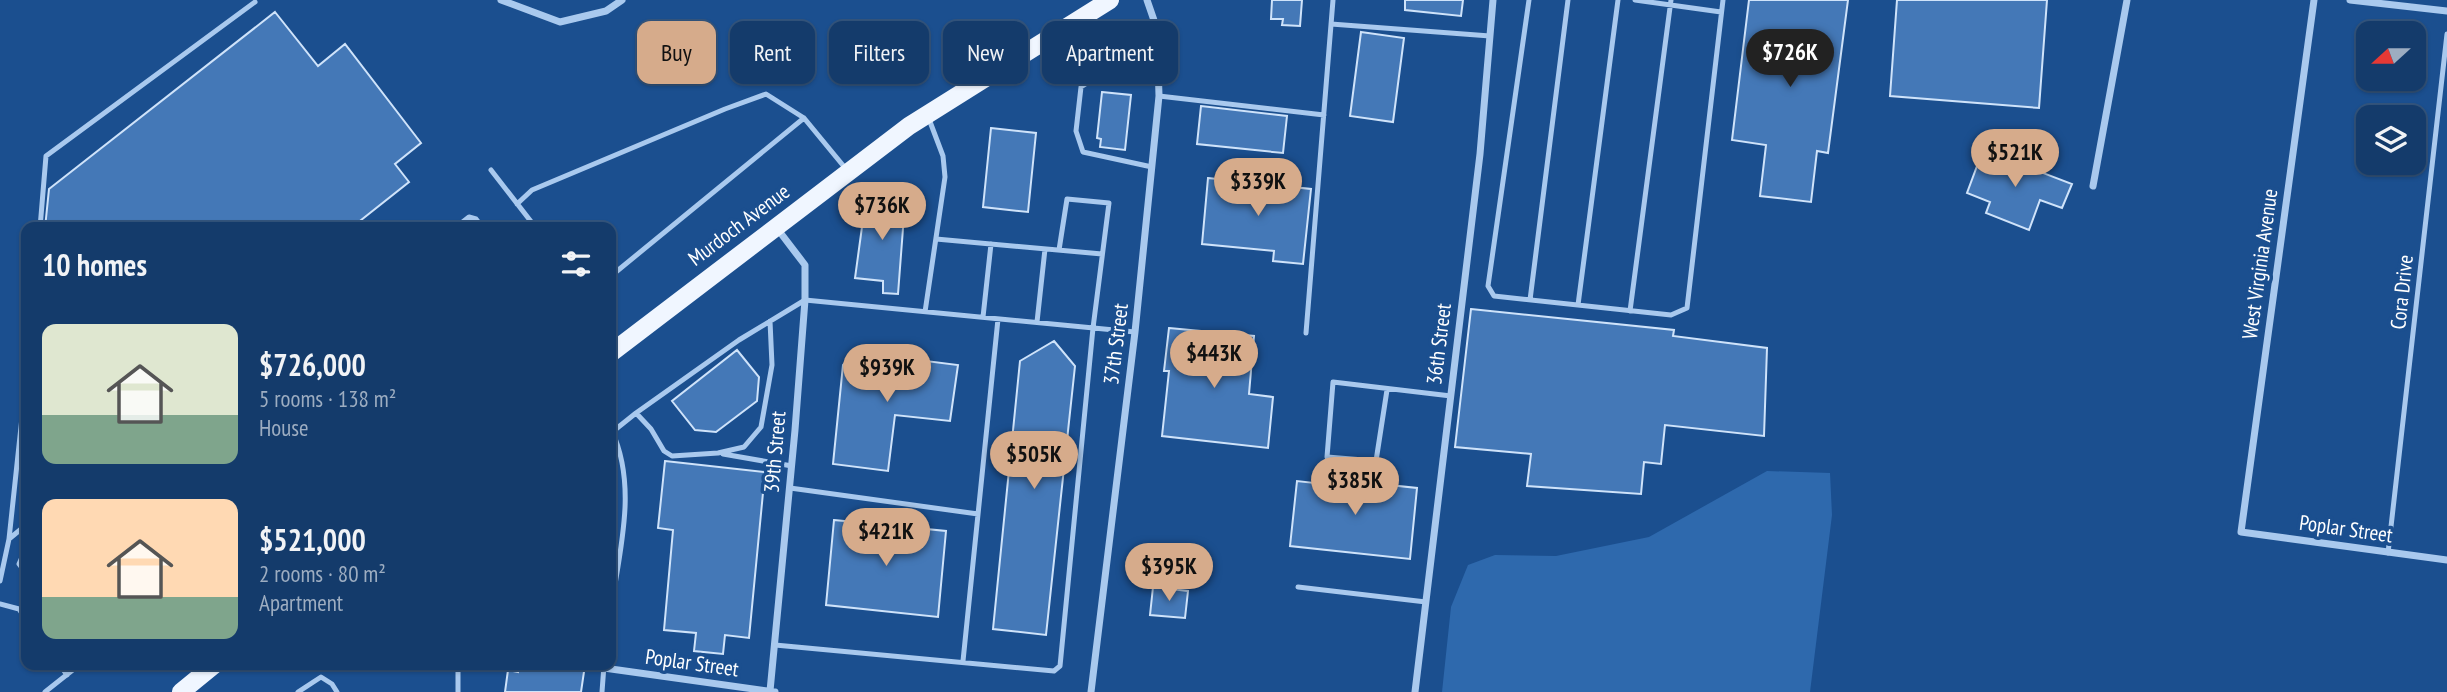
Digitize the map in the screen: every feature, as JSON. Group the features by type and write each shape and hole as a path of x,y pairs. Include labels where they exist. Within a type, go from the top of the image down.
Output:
{"main road":[{"name":"Murdoch Avenue","path":"616,349 775,226 927,114 1110,0"},
{"path":"181,692 208,670"}],"street":[{"path":"501,0 560,22 607,11 622,0"},
{"name":"37th Street","path":"1147,0 1154,21"},
{"name":"36th Street","path":"1415,692 1480,154 1493,0"},
{"path":"2093,187 2127,0"},
{"name":"West Virginia Avenue","path":"2241,532 2314,0"},
{"path":"2350,0 2447,11"},
{"name":"37th Street","path":"1091,692 1135,332 1158,84"},
{"name":"39th Street","path":"770,691 805,300 805,265 775,226"},
{"name":"Poplar Street","path":"2241,532 2447,560"},
{"name":"Poplar Street","path":"616,668 775,692"}],"lane":[{"path":"1306,334 1333,0"},
{"path":"1529,0 1488,286 1494,296 1671,315 1687,308 1723,0"},
{"path":"1530,300 1568,0"},
{"path":"1578,305 1618,0"},
{"path":"1634,0 1721,12"},
{"path":"40,222 46,156 255,2"},
{"path":"1630,310 1671,3"},
{"path":"1331,24 1490,36"},
{"name":"Cora Drive","path":"2388,553 2447,34"},
{"path":"1086,84 1081,87 1076,131 1083,152 1152,167"},
{"path":"517,204 532,190 766,94 804,118 848,172"},
{"path":"1159,96 1324,115"},
{"path":"925,312 945,177 943,156 927,114"},
{"path":"616,272 804,118"},
{"path":"491,170 531,222"},
{"path":"775,645 1054,671 1060,666 1093,328 1109,202 1067,199 1059,250"},
{"path":"463,222 469,218 478,222"},
{"path":"936,239 1102,254"},
{"path":"984,317 991,244"},
{"path":"1037,323 1045,249"},
{"path":"616,427 739,340 805,300 1135,332"},
{"path":"963,661 998,319"},
{"path":"636,413 664,451 672,456 718,453 744,447 761,428 772,365 770,321"},
{"path":"1387,390 1376,461 1327,457 1333,382 1451,396"},
{"path":"0,581 9,540 21,433"},
{"path":"616,443 623,459 626,506 616,575"},
{"path":"718,453 792,466"},
{"path":"790,488 978,514"},
{"path":"9,540 21,529"},
{"path":"1298,587 1426,602"},
{"path":"0,604 19,609 21,612"},
{"path":"63,670 66,675"},
{"path":"45,692 72,670"},
{"path":"458,670 458,692"},
{"path":"602,692 604,670"},
{"path":"298,692 321,677 332,684 337,692"}],"shaded area":[{"path":"1767,471 1830,473 1832,515 1810,692 1442,692 1451,607 1468,565 1495,555 1556,556 1649,537"}],"building":[{"path":"1272,0 1302,0 1300,26 1282,25 1283,19 1271,19"},
{"path":"1405,0 1463,0 1461,16 1405,10"},
{"path":"1749,0 1848,0 1828,153 1817,151 1811,202 1760,196 1766,145 1732,140"},
{"path":"1897,0 2047,0 2039,108 1890,96"},
{"path":"275,12 318,66 345,44 421,143 395,164 409,182 359,222 46,222 49,189"},
{"path":"1361,32 1404,38 1393,122 1350,116"},
{"path":"1102,92 1131,95 1125,150 1100,147 1101,139 1097,138"},
{"path":"1201,106 1287,116 1283,153 1197,144"},
{"path":"991,128 1036,133 1028,212 983,207"},
{"path":"1983,150 2072,184 2062,208 2040,200 2029,230 1986,213 1990,202 1967,193"},
{"path":"1208,178 1311,189 1303,264 1273,261 1274,251 1202,244"},
{"path":"906,189 898,294 883,293 883,281 855,278 865,205"},
{"path":"1471,309 1674,330 1673,336 1767,348 1764,436 1665,425 1661,464 1644,462 1641,494 1527,486 1531,454 1455,447"},
{"path":"1169,328 1254,336 1249,394 1273,397 1268,448 1162,436 1169,371 1164,371"},
{"path":"1054,341 1075,366 1046,635 993,629 1020,361"},
{"path":"737,350 759,377 757,401 716,432 695,430 672,401"},
{"path":"855,352 958,365 950,421 895,415 888,471 833,464 843,365"},
{"path":"665,461 765,472 749,638 725,635 723,654 694,651 696,633 664,630 673,530 658,528"},
{"path":"1342,473 1381,477 1380,484 1417,488 1410,559 1290,546 1297,481 1341,486"},
{"path":"834,520 946,531 938,617 826,605"},
{"path":"1153,587 1188,591 1185,618 1150,615"},
{"path":"508,670 584,670 581,692 505,692"}]}
